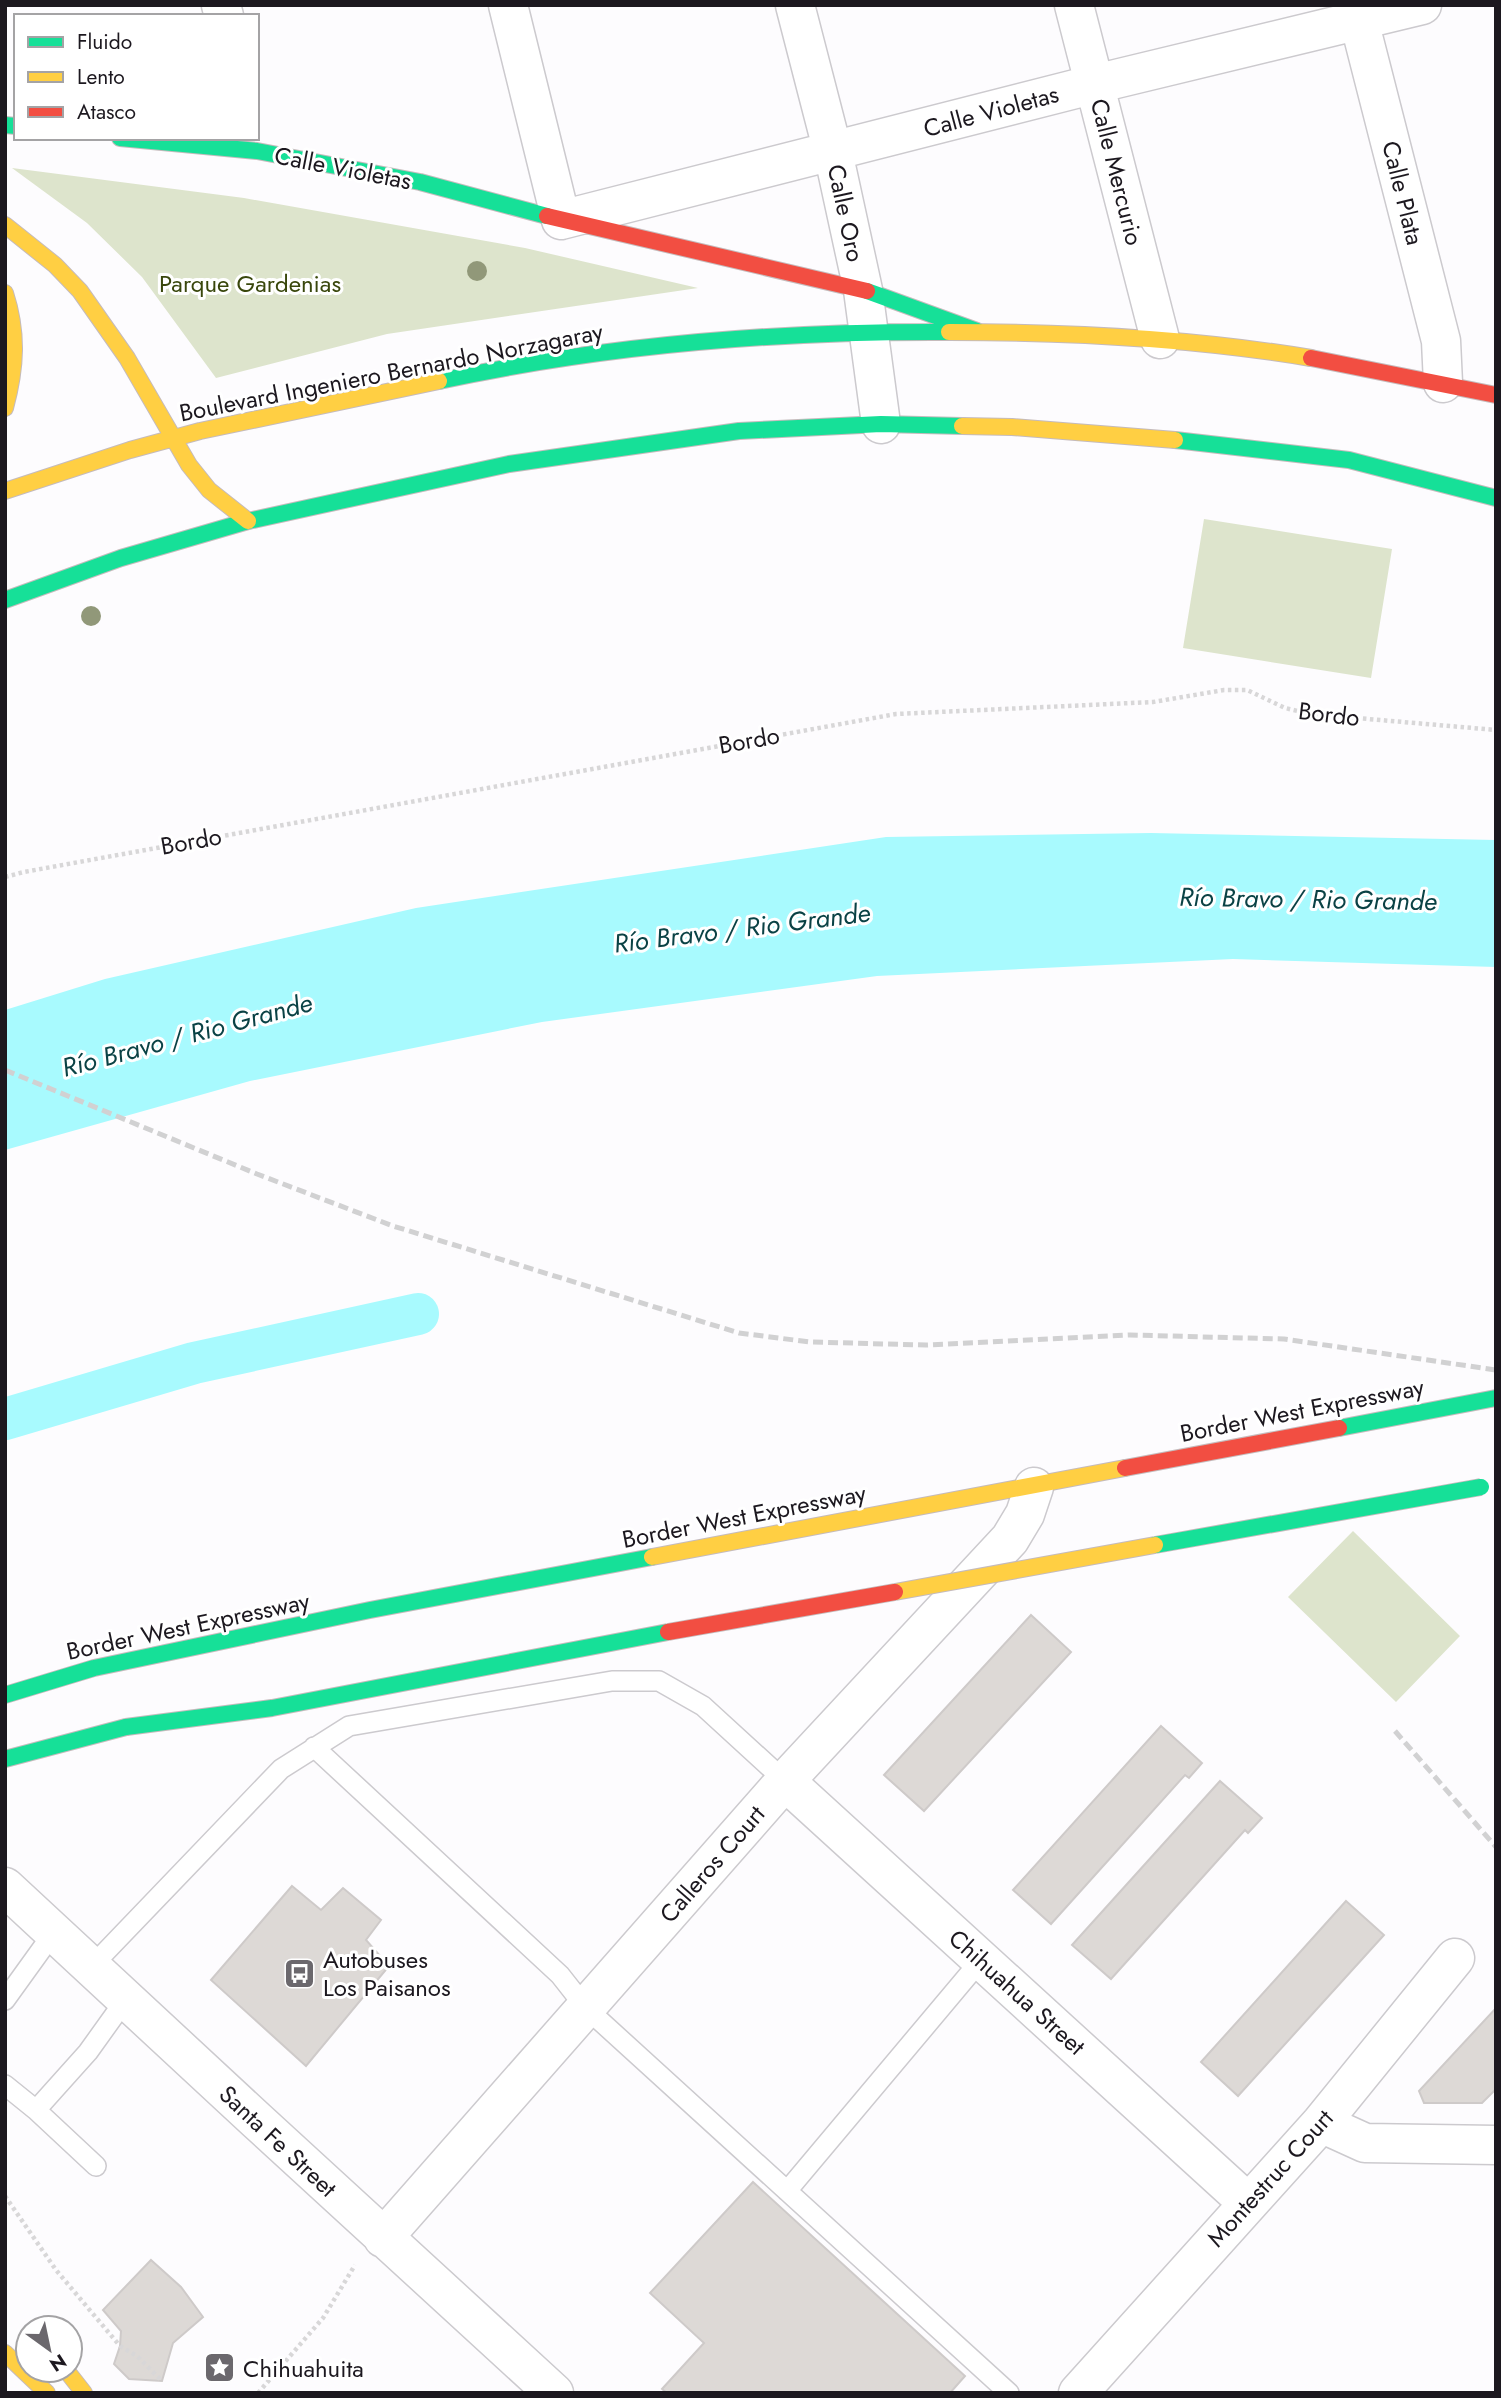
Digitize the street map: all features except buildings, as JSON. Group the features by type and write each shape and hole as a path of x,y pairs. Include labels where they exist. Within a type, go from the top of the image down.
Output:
{"main road":[{"name":"Calle Violetas","path":"159,140 256,145 420,182 561,220 863,290 977,331"},
{"path":"5,225 55,265 80,291 127,358 189,466 209,490 248,521"},
{"path":"5,293 15,318 15,375 5,408"},
{"name":"Boulevard Ingeniero Bernardo Norzagaray","path":"5,491 171,438 353,398 563,358 745,339 868,332 977,331 1160,339 1280,354 1496,395"},
{"path":"5,600 121,558 248,521 509,464 739,431 881,424 1012,427 1131,435 1349,460 1496,498"},
{"name":"Border West Expressway","path":"5,1695 94,1668 370,1610 1496,1398"},
{"path":"5,1759 126,1727 272,1708 595,1646 1496,1485"},
{"path":"5,2353 47,2393"}],"street":[{"path":"508,5 561,220"},
{"name":"Calle Oro","path":"795,5 834,152 863,290 881,424"},
{"name":"Calle Mercurio","path":"1074,5 1160,339"},
{"name":"Calle Violetas","path":"561,220 834,152 1357,13 1422,5"},
{"name":"Calle Plata","path":"1357,13 1441,341 1443,383"},
{"name":"Calleros Court","path":"383,2238 785,1781 1010,1539 1025,1514 1034,1487"},
{"name":"Chihuahua Street","path":"785,1781 1248,2203"},
{"name":"Santa Fe Street","path":"5,1887 554,2393"},
{"name":"Montestruc Court","path":"1078,2393 1321,2123 1455,1958"},
{"path":"1321,2123 1365,2143 1496,2145"}],"lane":[{"path":"91,1967 281,1769 349,1726 612,1681 659,1681 703,1706 785,1781"},
{"path":"314,1746 559,1975 586,2008 1009,2393"},
{"path":"5,2000 54,1932"},
{"path":"787,2191 981,1961"},
{"path":"36,2110 88,2052 126,1999"},
{"path":"5,2085 96,2165"}],"path":[{"name":"Bordo","path":"5,877 896,714 1153,702 1224,690 1247,690 1285,708 1310,714 1496,730"},
{"path":"5,2196 56,2270 120,2346 137,2356 162,2381"},
{"path":"258,2393 323,2318 350,2270 383,2238"}],"green space":[{"name":"Parque Gardenias","path":"12,168 244,198 525,248 698,288 387,334 216,378 142,277 87,223"},
{"path":"1204,519 1392,549 1371,678 1183,648"},
{"path":"1353,1531 1460,1636 1396,1702 1288,1597"}],"water":[{"name":"Río Bravo / Rio Grande","path":"1151,833 1496,840 1496,967 1233,959 877,976 542,1022 250,1081 5,1150 5,1010 105,979 416,908 886,837"}],"waterway":[{"path":"5,1419 194,1363 418,1314"}],"railway":[{"path":"5,1070 257,1174 393,1226 739,1333 810,1342 926,1345 1130,1335 1284,1339 1496,1370"},
{"path":"1395,1731 1496,1847"}],"traffic: fast":[{"path":"5,125 14,126"},
{"path":"141,140 257,151 420,182 547,216"},
{"path":"867,291 977,331"},
{"path":"439,381 629,349 821,334 949,332"},
{"path":"5,600 121,558 248,521 509,464 739,431 881,424 962,426"},
{"path":"1175,440 1349,460 1496,498"},
{"path":"1339,1428 1496,1398"},
{"path":"1155,1545 1481,1487"},
{"path":"5,1695 94,1668 370,1610 652,1557"},
{"path":"126,1727 272,1708 668,1632"},
{"path":"5,1759 126,1727"}],"traffic: slow":[{"path":"5,225 55,265 80,291 127,358 189,465 209,490 248,521"},
{"path":"5,293 14,336 11,379 5,408"},
{"path":"949,332 1131,338 1311,358"},
{"path":"5,491 130,450 200,431 439,381"},
{"path":"962,426 1012,427 1175,440"},
{"path":"652,1557 1125,1468"},
{"path":"895,1592 1155,1545"},
{"path":"5,2353 47,2393"},
{"path":"77,2384 84,2393"}],"traffic: jam":[{"path":"547,216 867,291"},
{"path":"1311,358 1496,395"},
{"path":"1125,1468 1339,1428"},
{"path":"668,1632 895,1592"}],"place":[{"name":"Autobuses Los Paisanos","path":"300,1973"},
{"name":"Chihuahuita","path":"220,2368"}]}
